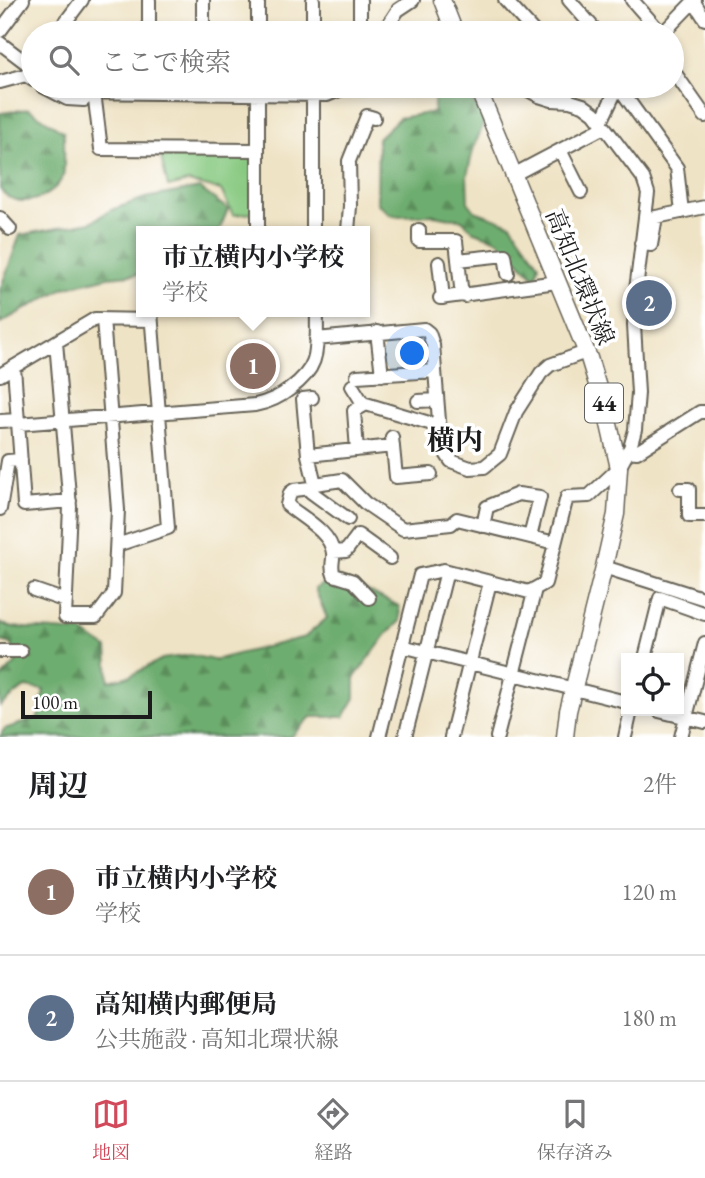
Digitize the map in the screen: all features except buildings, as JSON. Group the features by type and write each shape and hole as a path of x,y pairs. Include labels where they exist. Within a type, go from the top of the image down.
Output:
{"main road":[{"path":"442,0 450,21"},
{"name":"高知北環状線","path":"482,98 586,352 605,407 619,468 617,505 573,689 565,737"}],"street":[{"path":"0,31 23,0"},
{"path":"66,21 82,0"},
{"path":"149,0 149,21"},
{"path":"203,0 203,21"},
{"path":"258,0 258,21"},
{"path":"313,0 313,21"},
{"path":"360,0 360,21"},
{"path":"391,21 398,10 413,0"},
{"path":"505,0 524,21"},
{"path":"569,0 587,21"},
{"path":"632,0 651,21"},
{"path":"674,21 694,1 705,19"},
{"path":"0,43 21,57"},
{"path":"0,82 21,76"},
{"path":"684,86 705,116"},
{"path":"95,98 101,149 258,150"},
{"path":"258,98 258,226"},
{"path":"313,98 313,226"},
{"path":"379,737 420,575 447,571 529,592 545,583 567,496 589,496 619,468 635,430 638,393 634,325 641,243 648,202 645,184 603,124 589,109 570,101 546,98"},
{"path":"513,175 603,124 613,98"},
{"path":"627,98 677,168 682,212"},
{"path":"348,226 349,161 367,116 374,118"},
{"path":"560,150 581,192"},
{"path":"641,243 651,245 656,217 705,207"},
{"path":"0,219 10,229"},
{"path":"419,230 419,242 456,241 465,296"},
{"path":"458,260 505,255 508,274"},
{"path":"439,263 441,298 557,282"},
{"path":"0,375 95,319 136,317"},
{"path":"117,545 168,528 151,317"},
{"path":"0,421 63,421 255,405 273,401 306,377 314,361 317,317"},
{"path":"56,342 69,501 65,617 96,617 114,593 118,510 103,319"},
{"path":"316,339 424,329 432,339 441,446 451,461 470,468 484,467 500,454 516,412 541,373 550,366 586,352"},
{"path":"377,332 382,375"},
{"path":"14,367 24,505 69,501"},
{"path":"364,405 354,381 382,375 435,371"},
{"path":"312,398 303,399 313,486 311,492 348,519"},
{"path":"418,401 437,400"},
{"path":"357,450 354,411 364,405 439,426"},
{"path":"628,451 637,452 700,412 705,412"},
{"path":"308,455 357,450 393,442 396,477 431,474"},
{"path":"0,509 8,461 21,460"},
{"path":"369,598 353,581 334,575 331,569 333,552 323,534 287,505 290,493 294,490 342,480 365,503 403,529 451,524 457,519 555,543"},
{"path":"680,489 689,489 689,516 705,516"},
{"path":"483,526 487,507 518,494 540,497 530,537"},
{"path":"333,552 346,551 358,535 390,558"},
{"path":"604,567 705,597"},
{"path":"405,737 447,571"},
{"path":"451,737 490,582"},
{"path":"497,737 534,589"},
{"path":"34,590 66,601"},
{"path":"646,653 660,598 705,614"},
{"path":"681,737 705,643"},
{"path":"402,646 621,701"},
{"path":"0,651 21,651"},
{"path":"625,737 630,716"},
{"path":"678,716 705,722"}],"green space":[{"path":"434,98 470,98 485,120 473,150 467,176 468,202 475,211 511,224 539,264 536,279 498,240 474,232 462,220 434,215 392,216 377,203 378,138 399,118 434,112"},
{"path":"29,109 64,132 64,168 63,176 51,191 34,200 24,201 7,196 0,189 0,113"},
{"path":"253,155 253,213 233,215 221,190 188,182 168,187 161,157"},
{"path":"199,188 228,209 221,226 136,226 136,274 108,277 64,288 0,323 0,290 20,235 91,222 111,210 145,198"},
{"path":"336,576 399,606 400,621 355,677 355,698 344,717 311,717 291,737 0,737 4,729 38,718 44,690 25,687 0,706 0,679 16,663 12,644 0,641 0,623 11,627 82,632 107,648 109,681 130,676 162,659 190,655 214,660 305,637 327,618 315,589"}],"place":[{"name":"高知横内郵便局","path":"649,303"},
{"name":"市立横内小学校","path":"253,366"}],"district":[{"name":"横内","path":"455,440"}]}
